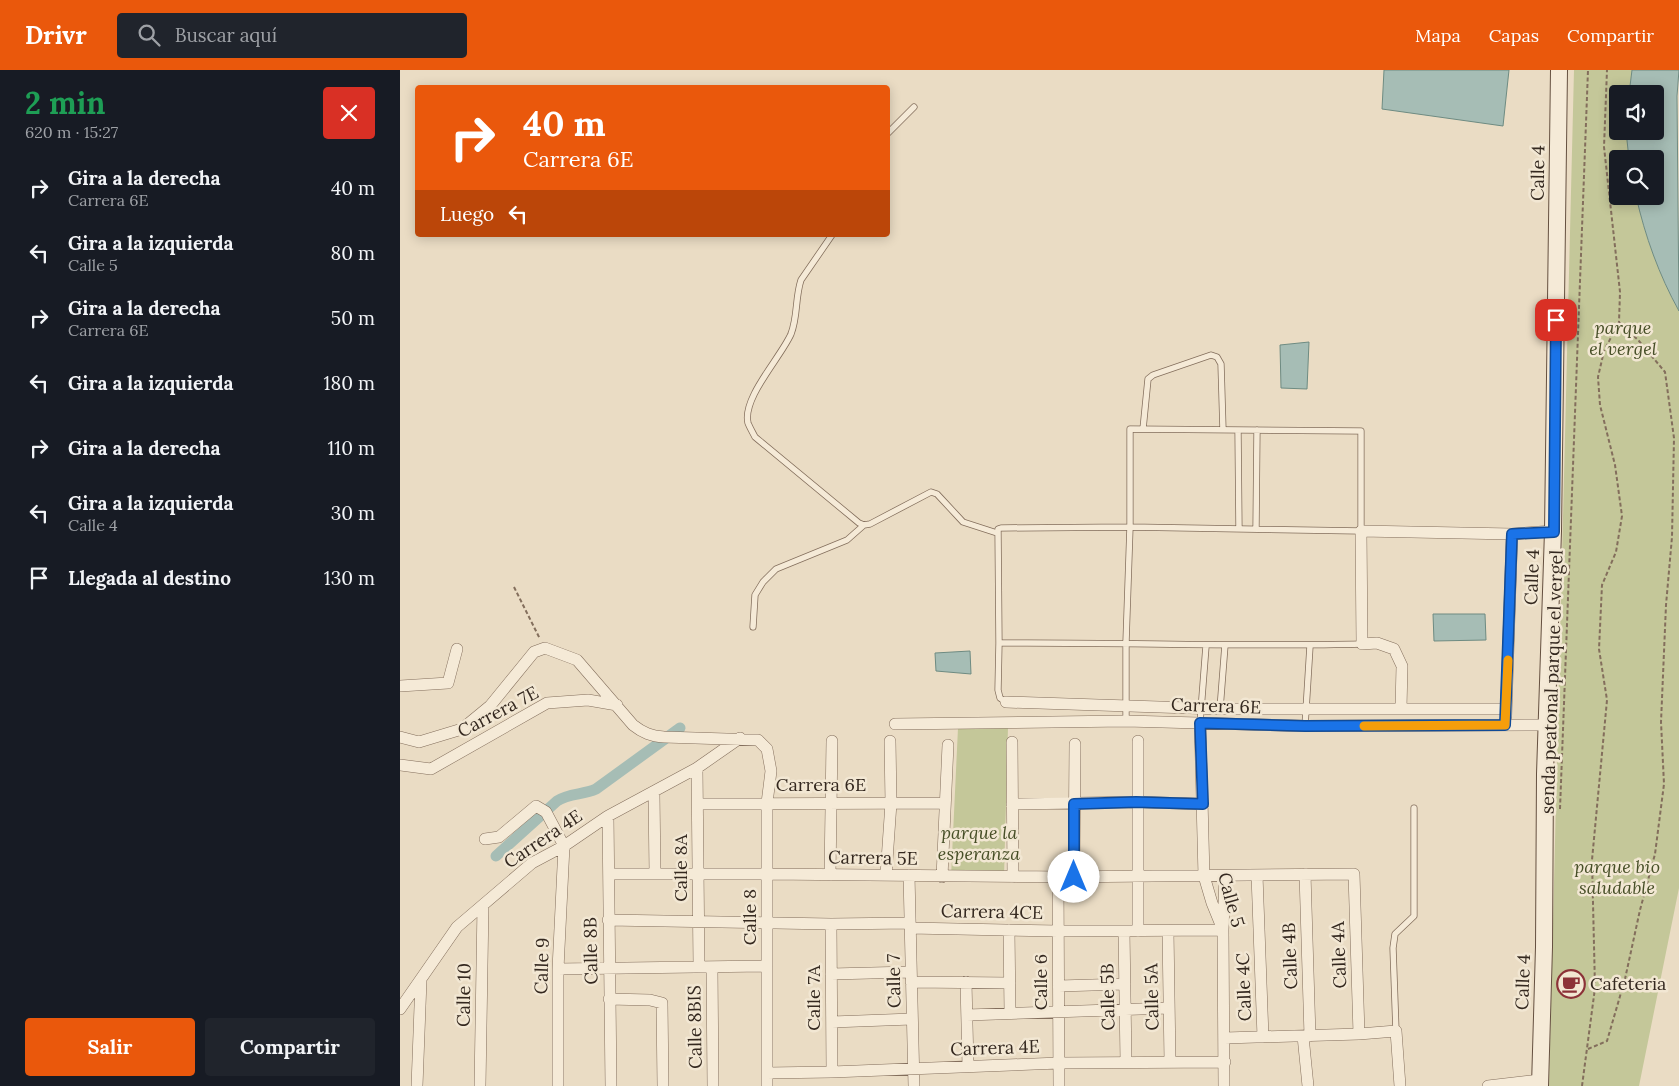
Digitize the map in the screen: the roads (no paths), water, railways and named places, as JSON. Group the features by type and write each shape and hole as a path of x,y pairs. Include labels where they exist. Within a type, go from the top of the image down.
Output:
{"street":[{"name":"Calle 4","path":"1540,1083 1547,725 1554,532 1559,70"},
{"path":"1401,708 1402,666 1394,649 1378,643 1362,644 1361,531 1512,534 1554,532"},
{"path":"1505,725 1512,534"},
{"path":"400,737 419,742 462,729 490,706 534,652 545,648 577,660 633,725 643,732 669,738 740,738"},
{"path":"400,686 448,683 457,649"},
{"name":"Carrera 7E","path":"400,765 430,769 546,703 588,700 617,705"},
{"name":"Carrera 6E","path":"1006,702 1052,705 1200,708 1506,709"},
{"path":"1052,705 1052,721"},
{"path":"1089,721 1090,706"},
{"path":"1220,708 1221,724"},
{"path":"1386,708 1386,726"},
{"path":"1446,726 1447,708"},
{"name":"Carrera 6E","path":"895,724 1126,721 1305,726 1547,725"},
{"name":"Calle 5","path":"1200,723 1204,876 1212,903 1224,930 1224,1086"},
{"name":"Calle 8","path":"740,738 758,740 767,748 771,771 767,803 767,1086"},
{"name":"Carrera 4E","path":"400,1009 422,980 457,927 532,863 564,846 608,816 654,793 697,768 740,738"},
{"path":"830,875 832,741"},
{"path":"1138,741 1136,802 1138,931"},
{"path":"886,875 891,803 890,742"},
{"path":"1012,742 1013,877"},
{"path":"1074,877 1075,744"},
{"path":"942,877 948,745"},
{"name":"Calle 8A","path":"697,768 700,967"},
{"path":"654,793 655,874"},
{"path":"1012,804 1136,802 1203,804"},
{"name":"Carrera 6E","path":"698,804 944,803"},
{"path":"485,839 499,837 536,806 546,812 564,846"},
{"name":"Calle 8B","path":"608,816 610,1086"},
{"name":"Calle 9","path":"558,1086 558,969 564,846"},
{"name":"Carrera 5E","path":"609,874 908,875 1058,878 1354,874"},
{"name":"Calle 4B","path":"1305,874 1308,1086"},
{"name":"Calle 4A","path":"1354,874 1359,1034"},
{"name":"Calle 7","path":"908,875 914,1086"},
{"name":"Calle 4C","path":"1257,875 1263,1037"},
{"path":"1224,930 1225,876"},
{"name":"Calle 6","path":"1058,878 1059,1086"},
{"name":"Calle 10","path":"480,1086 483,905"},
{"name":"Carrera 4CE","path":"608,920 767,922 1058,931 1224,930"},
{"name":"Calle 7A","path":"831,924 832,1072"},
{"path":"1008,930 1010,1013"},
{"name":"Calle 5B","path":"1124,931 1126,1062"},
{"name":"Calle 5A","path":"1168,931 1170,1062"},
{"path":"558,969 767,966"},
{"name":"Calle 8BIS","path":"712,967 713,1086"},
{"path":"831,974 1010,983"},
{"path":"418,1086 422,980"},
{"path":"966,982 968,1066"},
{"path":"1059,986 1125,984"},
{"path":"609,999 650,1000 662,1004 662,1086"},
{"path":"967,1015 1169,1008"},
{"path":"832,1022 912,1019"},
{"path":"1225,1038 1396,1032 1400,1086"},
{"name":"Carrera 4E","path":"767,1073 1059,1063 1224,1062"},
{"path":"1488,1086 1540,1083"}],"lane":[{"path":"890,131 914,107"},
{"path":"831,237 801,280 798,289 795,319 790,334 750,404 748,422 755,437 858,523 864,525"},
{"path":"1143,429 1148,379 1153,375 1211,355 1217,357 1221,364 1223,430"},
{"path":"1006,702 1000,698 998,690 997,533 1001,528 1130,527 1361,531 1361,430 1130,429 1130,527 1126,642 1126,721"},
{"path":"1238,430 1238,529"},
{"path":"1256,529 1257,430"},
{"path":"753,627 755,595 762,582 776,569 848,540 864,525 931,492 937,494 963,522 997,533"},
{"path":"999,642 1126,642 1206,646 1362,644"},
{"path":"1220,708 1225,645"},
{"path":"1200,723 1206,646"},
{"path":"1305,726 1310,646"},
{"path":"1396,1032 1393,948 1395,934 1414,916 1414,808"}],"water":[{"path":"1384,70 1509,70 1503,126 1382,109"},
{"path":"1632,70 1679,70 1677,96 1679,311 1653,255 1638,205 1664,205 1664,150 1628,150 1627,140 1664,140 1664,85 1630,85"},
{"path":"1309,342 1307,389 1281,388 1280,345"},
{"path":"1433,614 1485,614 1486,640 1434,641"},
{"path":"970,651 971,674 936,671 935,653"}],"waterway":[{"path":"496,856 557,801 596,789 680,728"}],"place":[{"name":"Cafeteria","path":"1571,984"}],"park label":[{"name":"parque el vergel","path":"1623,338"},
{"name":"parque la esperanza","path":"979,843"},
{"name":"parque bio saludable","path":"1617,878"}]}
